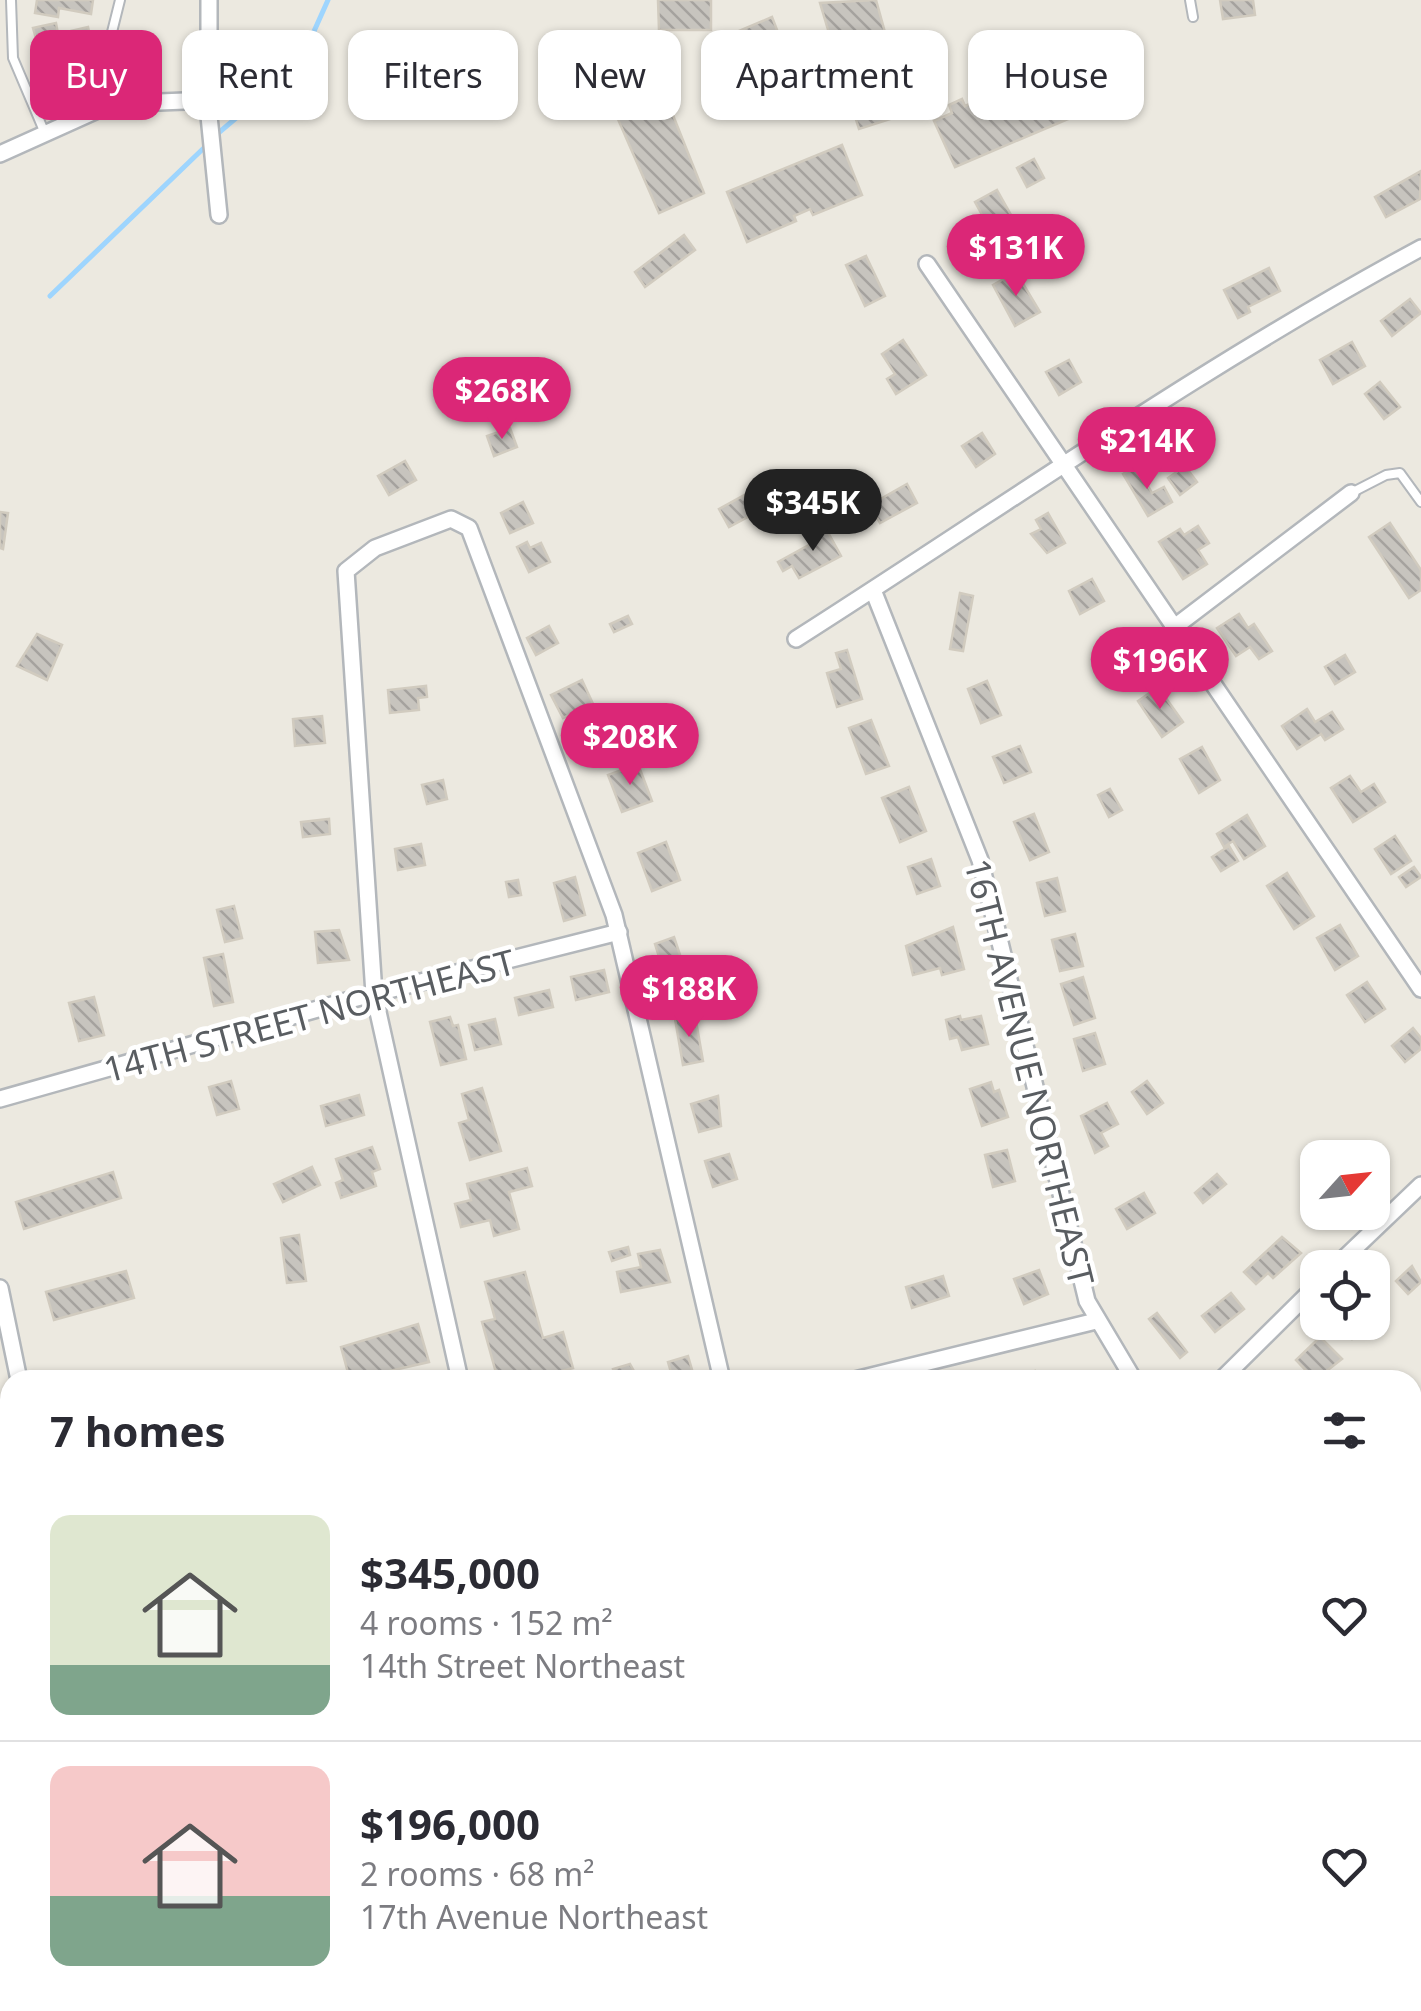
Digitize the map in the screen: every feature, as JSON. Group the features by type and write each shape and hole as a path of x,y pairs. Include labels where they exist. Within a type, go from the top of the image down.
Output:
{"street":[{"path":"209,0 209,30"},
{"path":"0,154 71,120"},
{"path":"212,120 220,215"},
{"path":"796,640 1062,465 1318,304 1421,248"},
{"path":"927,264 1172,629 1421,988"},
{"path":"1172,629 1351,493"},
{"path":"458,1370 374,994 346,572 375,548 441,519 460,521 469,528 619,932 720,1370"},
{"name":"16TH AVENUE NORTHEAST","path":"872,590 980,860 1080,1276 1096,1322 1127,1370"},
{"name":"14TH STREET NORTHEAST","path":"0,1099 374,994 619,932"},
{"path":"1353,1250 1421,1185"},
{"path":"0,1288 18,1370"},
{"path":"1231,1370 1300,1302"},
{"path":"897,1370 1096,1322"}],"lane":[{"path":"11,0 14,58 44,131"},
{"path":"112,30 120,0"},
{"path":"1190,0 1193,17"},
{"path":"1351,493 1386,475 1400,473 1421,502"}],"building":[{"path":"37,0 93,0 91,14 59,8 58,17 35,13"},
{"path":"658,0 711,0 711,30 659,30"},
{"path":"876,0 884,30 828,30 820,3"},
{"path":"1220,0 1253,0 1255,15 1223,19"},
{"path":"772,17 777,30 741,30"},
{"path":"56,23 57,30 34,30"},
{"path":"962,99 965,106 968,105 968,120 1066,120 955,167 934,121 948,120 952,113 949,105"},
{"path":"618,120 675,120 704,193 659,213"},
{"path":"856,120 887,120 859,129"},
{"path":"842,145 862,195 813,215 810,209 794,216 796,221 747,242 727,192"},
{"path":"1034,159 1044,178 1027,187 1017,168"},
{"path":"1421,171 1420,199 1386,217 1375,197"},
{"path":"997,190 1024,238 1002,251 975,202"},
{"path":"684,235 695,250 645,287 635,272"},
{"path":"866,256 885,296 865,306 846,265"},
{"path":"1269,268 1280,291 1248,307 1250,312 1238,318 1224,290"},
{"path":"1016,272 1040,312 1015,326 993,285"},
{"path":"1410,299 1421,313 1392,336 1381,321"},
{"path":"903,340 926,375 896,394 887,379 895,374 882,354"},
{"path":"1352,342 1365,366 1333,384 1320,360"},
{"path":"1069,360 1081,382 1059,395 1046,372"},
{"path":"1380,382 1400,407 1384,419 1365,394"},
{"path":"510,428 517,447 494,456 487,436"},
{"path":"982,433 995,454 976,467 962,446"},
{"path":"405,461 416,480 389,495 378,476"},
{"path":"1137,466 1152,493 1164,487 1172,502 1148,516 1123,474"},
{"path":"1185,466 1197,482 1180,495 1168,478"},
{"path":"768,482 778,501 729,527 719,509"},
{"path":"907,484 917,503 880,523 870,505"},
{"path":"523,502 533,523 510,533 501,513"},
{"path":"0,512 8,513 3,549 0,548"},
{"path":"1048,513 1065,543 1047,553 1031,534 1041,529 1036,520"},
{"path":"1390,523 1421,570 1421,590 1409,598 1369,537"},
{"path":"824,525 841,556 799,578 792,566 783,571 778,562 816,541 811,532"},
{"path":"1198,526 1209,543 1198,550 1207,564 1183,579 1159,542 1180,529 1184,535"},
{"path":"527,542 530,548 541,543 550,562 529,572 517,547"},
{"path":"1092,579 1104,601 1080,614 1069,591"},
{"path":"960,593 973,596 963,651 950,649"},
{"path":"1239,614 1248,628 1254,624 1272,651 1259,659 1250,647 1236,656 1217,628"},
{"path":"628,616 632,624 614,632 610,624"},
{"path":"549,626 558,643 536,655 527,638"},
{"path":"37,634 62,645 47,680 17,666"},
{"path":"847,650 862,699 837,707 827,673 841,669 836,653"},
{"path":"1136,654 1143,666 1128,675 1121,663"},
{"path":"1345,655 1355,672 1335,684 1325,667"},
{"path":"582,680 593,704 563,718 551,695"},
{"path":"987,681 1001,715 981,723 968,689"},
{"path":"426,686 427,697 418,698 419,710 390,713 388,690"},
{"path":"1158,687 1183,722 1162,737 1138,701"},
{"path":"1307,709 1315,722 1332,712 1343,729 1325,740 1321,734 1297,749 1282,726"},
{"path":"322,716 325,743 295,746 293,719"},
{"path":"871,720 889,766 866,774 849,728"},
{"path":"1020,746 1031,772 1004,783 993,757"},
{"path":"1202,747 1220,780 1199,793 1180,759"},
{"path":"638,764 652,801 622,812 608,775"},
{"path":"1350,776 1361,792 1374,784 1385,802 1353,822 1331,788"},
{"path":"443,780 447,799 427,804 422,785"},
{"path":"909,787 926,831 900,842 882,798"},
{"path":"1110,789 1122,810 1109,817 1098,795"},
{"path":"1034,814 1049,852 1030,860 1014,822"},
{"path":"1247,815 1265,846 1244,859 1233,841 1224,847 1217,834"},
{"path":"329,819 330,834 303,837 301,822"},
{"path":"1395,836 1411,861 1391,874 1375,849"},
{"path":"666,842 680,880 652,891 638,853"},
{"path":"421,844 425,865 398,870 395,849"},
{"path":"1229,846 1238,861 1221,871 1212,857"},
{"path":"931,859 940,886 917,894 908,867"},
{"path":"1414,867 1421,877 1406,887 1399,877"},
{"path":"1287,873 1314,916 1294,929 1267,886"},
{"path":"575,877 585,915 564,921 554,883"},
{"path":"1057,878 1065,911 1045,916 1037,883"},
{"path":"518,880 521,895 509,897 506,882"},
{"path":"234,906 242,938 225,942 217,910"},
{"path":"1340,925 1358,956 1335,970 1317,938"},
{"path":"953,927 964,969 942,975 940,968 913,975 906,946"},
{"path":"339,930 349,960 318,963 315,932"},
{"path":"1075,934 1083,966 1060,971 1052,940"},
{"path":"674,937 686,973 666,979 655,944"},
{"path":"223,954 233,1002 214,1006 204,958"},
{"path":"604,970 609,992 576,1000 571,977"},
{"path":"1083,977 1095,1018 1074,1025 1061,984"},
{"path":"1367,982 1385,1009 1365,1022 1347,995"},
{"path":"549,990 553,1007 519,1015 515,998"},
{"path":"94,997 104,1035 79,1041 69,1003"},
{"path":"695,1015 703,1061 683,1065 675,1019"},
{"path":"960,1016 961,1020 981,1016 988,1044 962,1050 958,1037 950,1039 946,1020"},
{"path":"450,1017 453,1026 458,1025 466,1059 441,1065 430,1022"},
{"path":"495,1019 501,1044 475,1050 469,1025"},
{"path":"1413,1028 1421,1038 1421,1049 1405,1062 1392,1046"},
{"path":"1095,1033 1105,1064 1083,1071 1074,1039"},
{"path":"231,1081 239,1109 217,1115 209,1087"},
{"path":"1147,1081 1163,1103 1147,1114 1132,1092"},
{"path":"991,1082 994,1092 999,1090 1008,1117 982,1126 970,1089"},
{"path":"482,1088 501,1151 470,1160 459,1123 469,1120 462,1094"},
{"path":"359,1095 364,1115 326,1126 321,1106"},
{"path":"718,1096 721,1126 699,1132 691,1104"},
{"path":"1107,1103 1118,1124 1101,1133 1108,1146 1095,1153 1081,1116"},
{"path":"372,1147 380,1169 372,1172 376,1186 341,1198 336,1183 343,1180 336,1159"},
{"path":"1007,1150 1015,1181 993,1187 985,1155"},
{"path":"729,1154 737,1179 713,1187 705,1161"},
{"path":"312,1167 320,1185 283,1202 274,1184"},
{"path":"527,1168 532,1186 509,1192 519,1229 494,1236 490,1220 461,1227 455,1204 471,1200 467,1184"},
{"path":"113,1172 121,1198 24,1229 16,1202"},
{"path":"1217,1174 1226,1184 1203,1203 1195,1193"},
{"path":"1144,1193 1155,1213 1127,1229 1116,1209"},
{"path":"299,1235 306,1281 287,1283 281,1238"},
{"path":"1282,1237 1300,1252 1273,1278 1268,1273 1256,1284 1244,1272"},
{"path":"628,1247 630,1255 612,1261 609,1252"},
{"path":"660,1250 670,1282 621,1292 617,1272 641,1267 638,1254"},
{"path":"1412,1266 1421,1282 1408,1294 1396,1281"},
{"path":"1039,1270 1048,1294 1024,1304 1014,1279"},
{"path":"126,1271 134,1298 54,1320 46,1292"},
{"path":"525,1272 543,1338 563,1332 573,1368 495,1370 482,1322 495,1319 485,1282"},
{"path":"943,1276 949,1296 912,1308 906,1287"},
{"path":"1231,1293 1244,1309 1215,1332 1202,1316"},
{"path":"1157,1313 1187,1352 1180,1358 1149,1319"},
{"path":"418,1324 429,1362 394,1370 347,1370 341,1347"},
{"path":"1317,1340 1323,1340 1342,1359 1328,1370 1306,1370 1296,1360"},
{"path":"688,1356 692,1370 670,1370 668,1362"},
{"path":"630,1364 633,1370 613,1370"}],"waterway":[{"path":"216,135 242,113 262,85 302,58 328,0"},
{"path":"50,296 209,143"}]}
